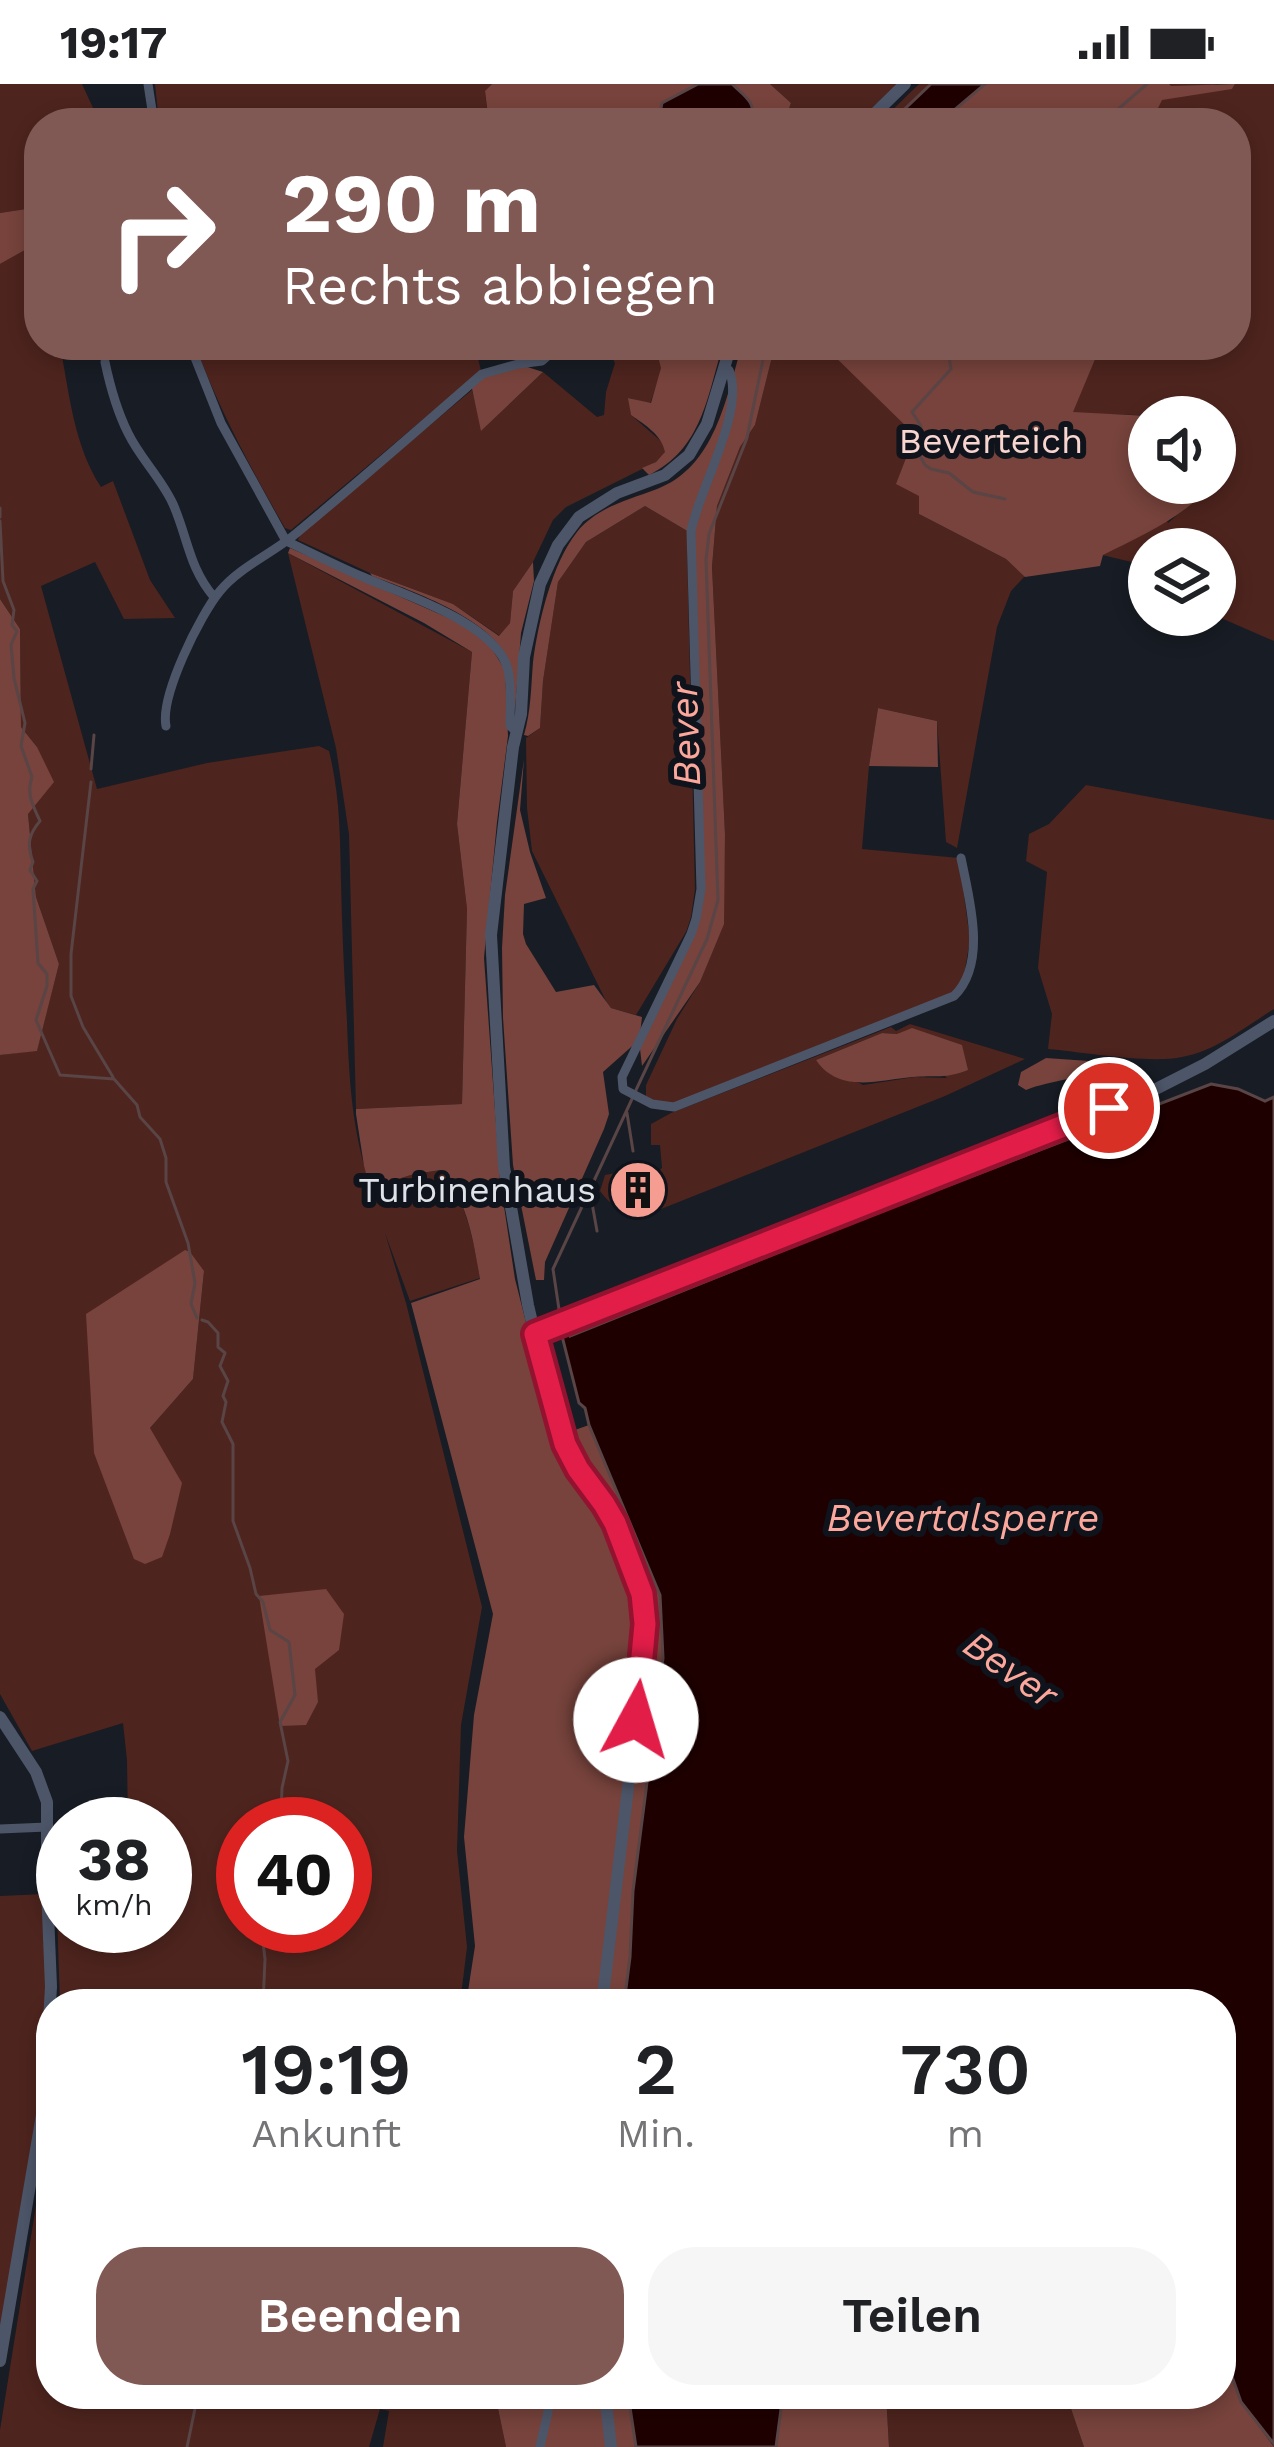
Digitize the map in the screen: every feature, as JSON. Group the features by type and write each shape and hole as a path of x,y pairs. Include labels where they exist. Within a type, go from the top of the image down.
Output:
{"street":[{"path":"880,108 905,84"},
{"path":"196,360 221,423 286,541 412,595 484,638 508,669 511,726 516,731"},
{"path":"166,726 167,703 180,662 214,597 228,582 286,541 482,374 544,360"},
{"path":"604,1989 645,1609 615,1523 565,1444 535,1334 504,1166 491,968 493,922 521,714 524,657 540,584 557,545 591,508 665,475 683,461 707,424 726,360"},
{"path":"105,362 128,434 165,488 192,566 214,597"},
{"path":"724,368 734,380 730,406 720,452 699,498 691,531 701,889 691,934 622,1077 622,1087 659,1107 674,1107 955,996 967,978 973,948 961,858"},
{"path":"535,1334 1150,1092 1274,1022"},
{"path":"0,1717 46,1797"},
{"path":"0,1829 36,1827"},
{"path":"50,1953 51,1989"},
{"path":"0,2362 36,2150"},
{"path":"540,2447 549,2409"},
{"path":"607,2409 611,2447"}],"green space":[{"path":"0,84 82,84 93,108 24,108 24,209 0,213"},
{"path":"155,84 492,84 485,92 487,108 157,108"},
{"path":"492,84 698,84 662,108 487,108 485,91"},
{"path":"732,84 770,84 791,103 789,108 753,108"},
{"path":"770,84 897,84 872,108 789,108 791,103"},
{"path":"919,84 1213,84 1232,89 1235,84 1274,84 1274,641 1236,625 1236,528 1128,528 1128,561 1102,555 1025,576 1011,591 997,627 957,848 946,842 937,721 878,708 869,766 862,849 959,858 970,940 963,981 949,996 678,1104 659,1104 646,1098 646,1085 700,982 723,924 725,834 712,567 717,506 740,447 755,425 771,360 840,360 851,370 1073,410 1095,360 1251,360 1251,108 894,108","holes":["906,465 1025,576 1006,559 919,514 919,495"]},
{"path":"985,84 1235,84 1232,89 1162,100 1158,108 957,108"},
{"path":"24,209 24,250 0,264 0,213"},
{"path":"24,250 24,360 63,360 84,454 101,487 113,481 150,580 175,618 124,619 95,562 41,586 97,789 207,763 319,746 329,751 339,816 350,1085 365,1167 371,1187 442,1170 458,1195 471,1235 480,1278 410,1301 385,1233 482,1607 461,1725 457,1851 467,1947 462,1989 60,1989 58,1953 192,1953 192,1797 128,1797 123,1723 32,1751 0,1694 0,1055 37,1050 59,964 36,897 28,814 37,747 21,727 20,629 0,599 0,264","holes":["204,1271 193,1379 150,1428"]},
{"path":"201,360 478,360 481,371 291,530 285,528"},
{"path":"659,360 719,360 691,436 667,464 649,475 642,468 665,452 657,435 631,415 628,398 651,403"},
{"path":"660,360 662,368 650,404 629,398 631,415 663,443 666,452 656,462 566,507 553,520 513,591 510,623 500,636 453,604 298,540 472,390 482,430 543,372 597,417 604,415 615,363"},
{"path":"737,360 771,360 755,425 740,447 717,506 712,567 725,834 724,924 700,982 642,1066 639,1040 603,1072 609,1114 545,1262 544,1280 536,1280 513,1165 503,1018 505,895 524,759 520,810 546,898 524,904 526,944 556,992 594,985 611,1008 642,1017 640,1034 691,934 701,889 689,532 645,506 586,542 558,582 540,728 528,736 524,735 538,630 553,576 577,532 603,510 677,479 705,448"},
{"name":"Beverteich","path":"838,360 1095,360 1073,412 1128,415 1128,504 1190,504 1156,528 1128,528 1128,542 1103,555 1100,566 1025,577 1006,559 919,514 919,496 896,484 915,435"},
{"path":"518,364 543,372 481,431 471,384 482,374"},
{"path":"645,506 689,532 695,889 686,932 636,1015 607,1003 532,851 526,738 540,728 558,582 586,542"},
{"path":"290,548 462,624 489,644 505,670 508,736 484,958 500,1180 515,1279 555,1437 589,1425 660,1595 663,1658 633,1891 626,1989 468,1989 475,1946 464,1837 474,1715 493,1614 411,1303 480,1279 463,1208 441,1170 370,1188 356,1114 356,1109 462,1104 467,909 457,824 472,652 288,553"},
{"path":"288,553 472,652 457,824 467,909 462,1104 356,1109 349,834 336,748"},
{"path":"533,562 515,710 510,665 489,634 451,609 370,573 453,604 499,636 510,623 513,591"},
{"path":"0,599 20,629 21,727 54,782 28,814 36,897 59,964 37,1051 0,1055"},
{"path":"878,708 937,721 938,767 869,766"},
{"path":"1086,785 1274,820 1274,1009 1218,1044 1182,1057 1135,1058 1048,1049 1052,1014 1038,968 1047,872 1026,861 1029,834 1049,824"},
{"path":"910,1024 1025,1059 945,1096 646,1215 620,1209 600,1191 605,1175 621,1172 633,1196 644,1195 643,1184 662,1168 660,1145 651,1145 651,1124 671,1113 891,1027 896,1031","holes":["882,1033 897,1034 947,1078 915,1077 863,1085 816,1060"]},
{"path":"912,1028 962,1045 968,1070 947,1076 860,1082 836,1077 816,1060 882,1033"},
{"path":"1046,1058 1103,1062 1068,1079 1026,1090 1018,1085 1021,1072"},
{"path":"185,1250 204,1271 193,1379 150,1428 182,1483 162,1557 145,1564 134,1559 94,1453 86,1314"},
{"path":"326,1589 344,1614 339,1650 315,1669 318,1702 306,1725 280,1726 259,1596"},
{"path":"36,1894 36,1953 46,1953 47,1988 36,1989 36,2133 0,2340 0,1896"},
{"path":"36,2206 36,2409 380,2409 369,2447 0,2447"},
{"path":"1236,2388 1274,2447 1084,2447 1071,2409 1236,2409"},
{"path":"380,2409 498,2409 506,2447 383,2447 389,2411"},
{"path":"498,2409 630,2409 636,2447 506,2447"},
{"path":"781,2409 887,2409 889,2447 776,2447"},
{"path":"887,2409 1071,2409 1084,2447 889,2447"}],"water":[{"path":"698,84 732,84 752,108 661,108 662,103"},
{"path":"931,84 985,84 957,108 906,108"},
{"name":"Bevertalsperre","path":"1211,1084 1265,1101 1274,1097 1274,2444 1241,2402 1236,2388 1236,1989 626,1989 633,1891 663,1658 660,1595 579,1403 561,1332 567,1330 570,1336"},
{"path":"630,2409 781,2409 776,2447 636,2447"}],"waterway":[{"path":"1119,108 1147,84"},
{"name":"Bever","path":"636,1090 707,939 718,900 706,560 709,534 747,438 763,360"},
{"path":"950,360 951,369 912,412 921,426 916,449 931,469 949,473 973,492 1005,499"},
{"path":"0,508 0,517"},
{"path":"0,521 3,581 17,631 11,645 25,723 21,746 40,821 30,840 30,870 37,881 33,889 38,963 47,974 47,986 36,1020 60,1075 114,1079 160,1139 166,1182 188,1243 195,1283 191,1304 197,1318"},
{"path":"91,769 94,735"},
{"path":"91,782 71,954 71,996 83,1027 113,1077"},
{"name":"Bever","path":"560,1316 553,1269 632,1099"},
{"name":"Bever","path":"627,1113 633,1151"},
{"path":"590,1192 597,1231"},
{"path":"202,1320 218,1333 218,1347 225,1353 220,1366 228,1381 222,1422 233,1444 233,1521 270,1630 289,1642 295,1695 280,1722 288,1761 282,1797"},
{"path":"264,1953 264,1989"},
{"path":"187,2447 195,2409"}],"place":[{"name":"Turbinenhaus","path":"638,1190"}],"route":[{"path":"636,1720 645,1624 642,1594 615,1523 571,1459 535,1334 1109,1108"}]}
